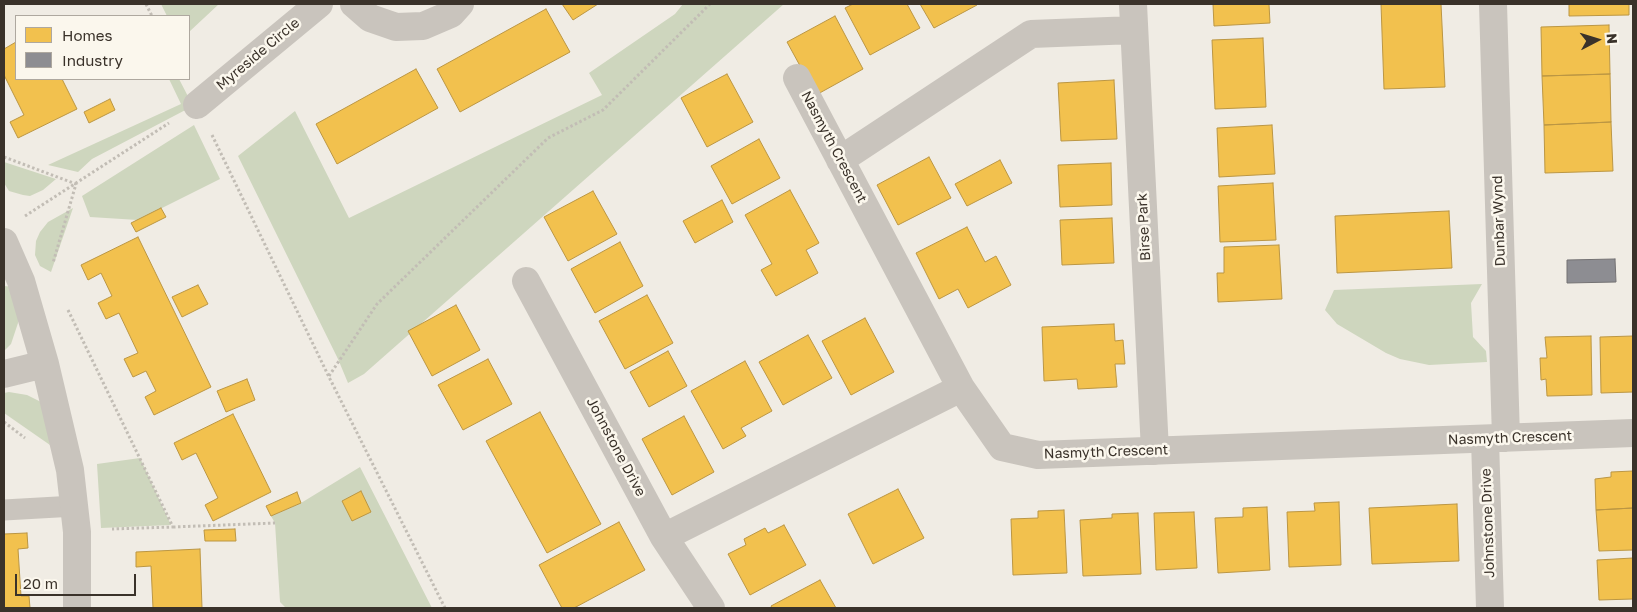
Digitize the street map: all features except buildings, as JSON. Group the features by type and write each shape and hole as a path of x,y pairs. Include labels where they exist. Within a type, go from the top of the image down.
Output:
{"street":[{"name":"Myreside Circle","path":"197,105 319,4"},
{"path":"354,4 370,18 396,27 423,26 451,14 460,4"},
{"name":"Birse Park","path":"1133,4 1156,451"},
{"name":"Dunbar Wynd","path":"1493,4 1495,438"},
{"path":"840,160 1031,34 1134,30"},
{"name":"Nasmyth Crescent","path":"797,78 960,388 1002,447 1038,455 1633,433"},
{"path":"4,242 21,281 45,364 70,470 76,519 77,608"},
{"name":"Johnstone Drive","path":"526,281 664,537 711,608"},
{"path":"4,374 45,364"},
{"path":"664,537 960,388"},
{"name":"Johnstone Drive","path":"1490,608 1495,438"}],"lane":[{"path":"4,510 76,519"}],"path":[{"path":"329,377 377,304 548,138 603,110 710,4"},
{"path":"20,219 197,105 329,377 445,608"},
{"path":"4,157 76,184"},
{"path":"53,264 76,184"},
{"path":"67,308 173,527"},
{"path":"76,519 173,527 275,523"}],"green space":[{"path":"161,4 219,4 190,31 190,15 166,15"},
{"path":"683,4 784,4 364,374 348,383 238,156 295,111 349,218 602,95 589,73 675,14"},
{"path":"169,80 180,80 193,106 92,159 78,172 48,165 181,104"},
{"path":"194,125 220,179 138,220 90,217 82,196"},
{"path":"4,162 56,179 43,190 30,196 9,191 4,183"},
{"path":"73,208 51,272 40,266 35,255 36,241 48,222"},
{"path":"1482,284 1471,303 1473,337 1486,351 1487,362 1429,365 1400,359 1386,353 1337,324 1325,310 1334,290"},
{"path":"4,286 15,287 19,305 18,323 11,344 4,351"},
{"path":"4,393 27,395 43,403 50,445 4,413"},
{"path":"140,458 171,525 101,528 97,464"},
{"path":"360,467 432,608 286,608 280,602 275,523 271,516 301,503"}]}
